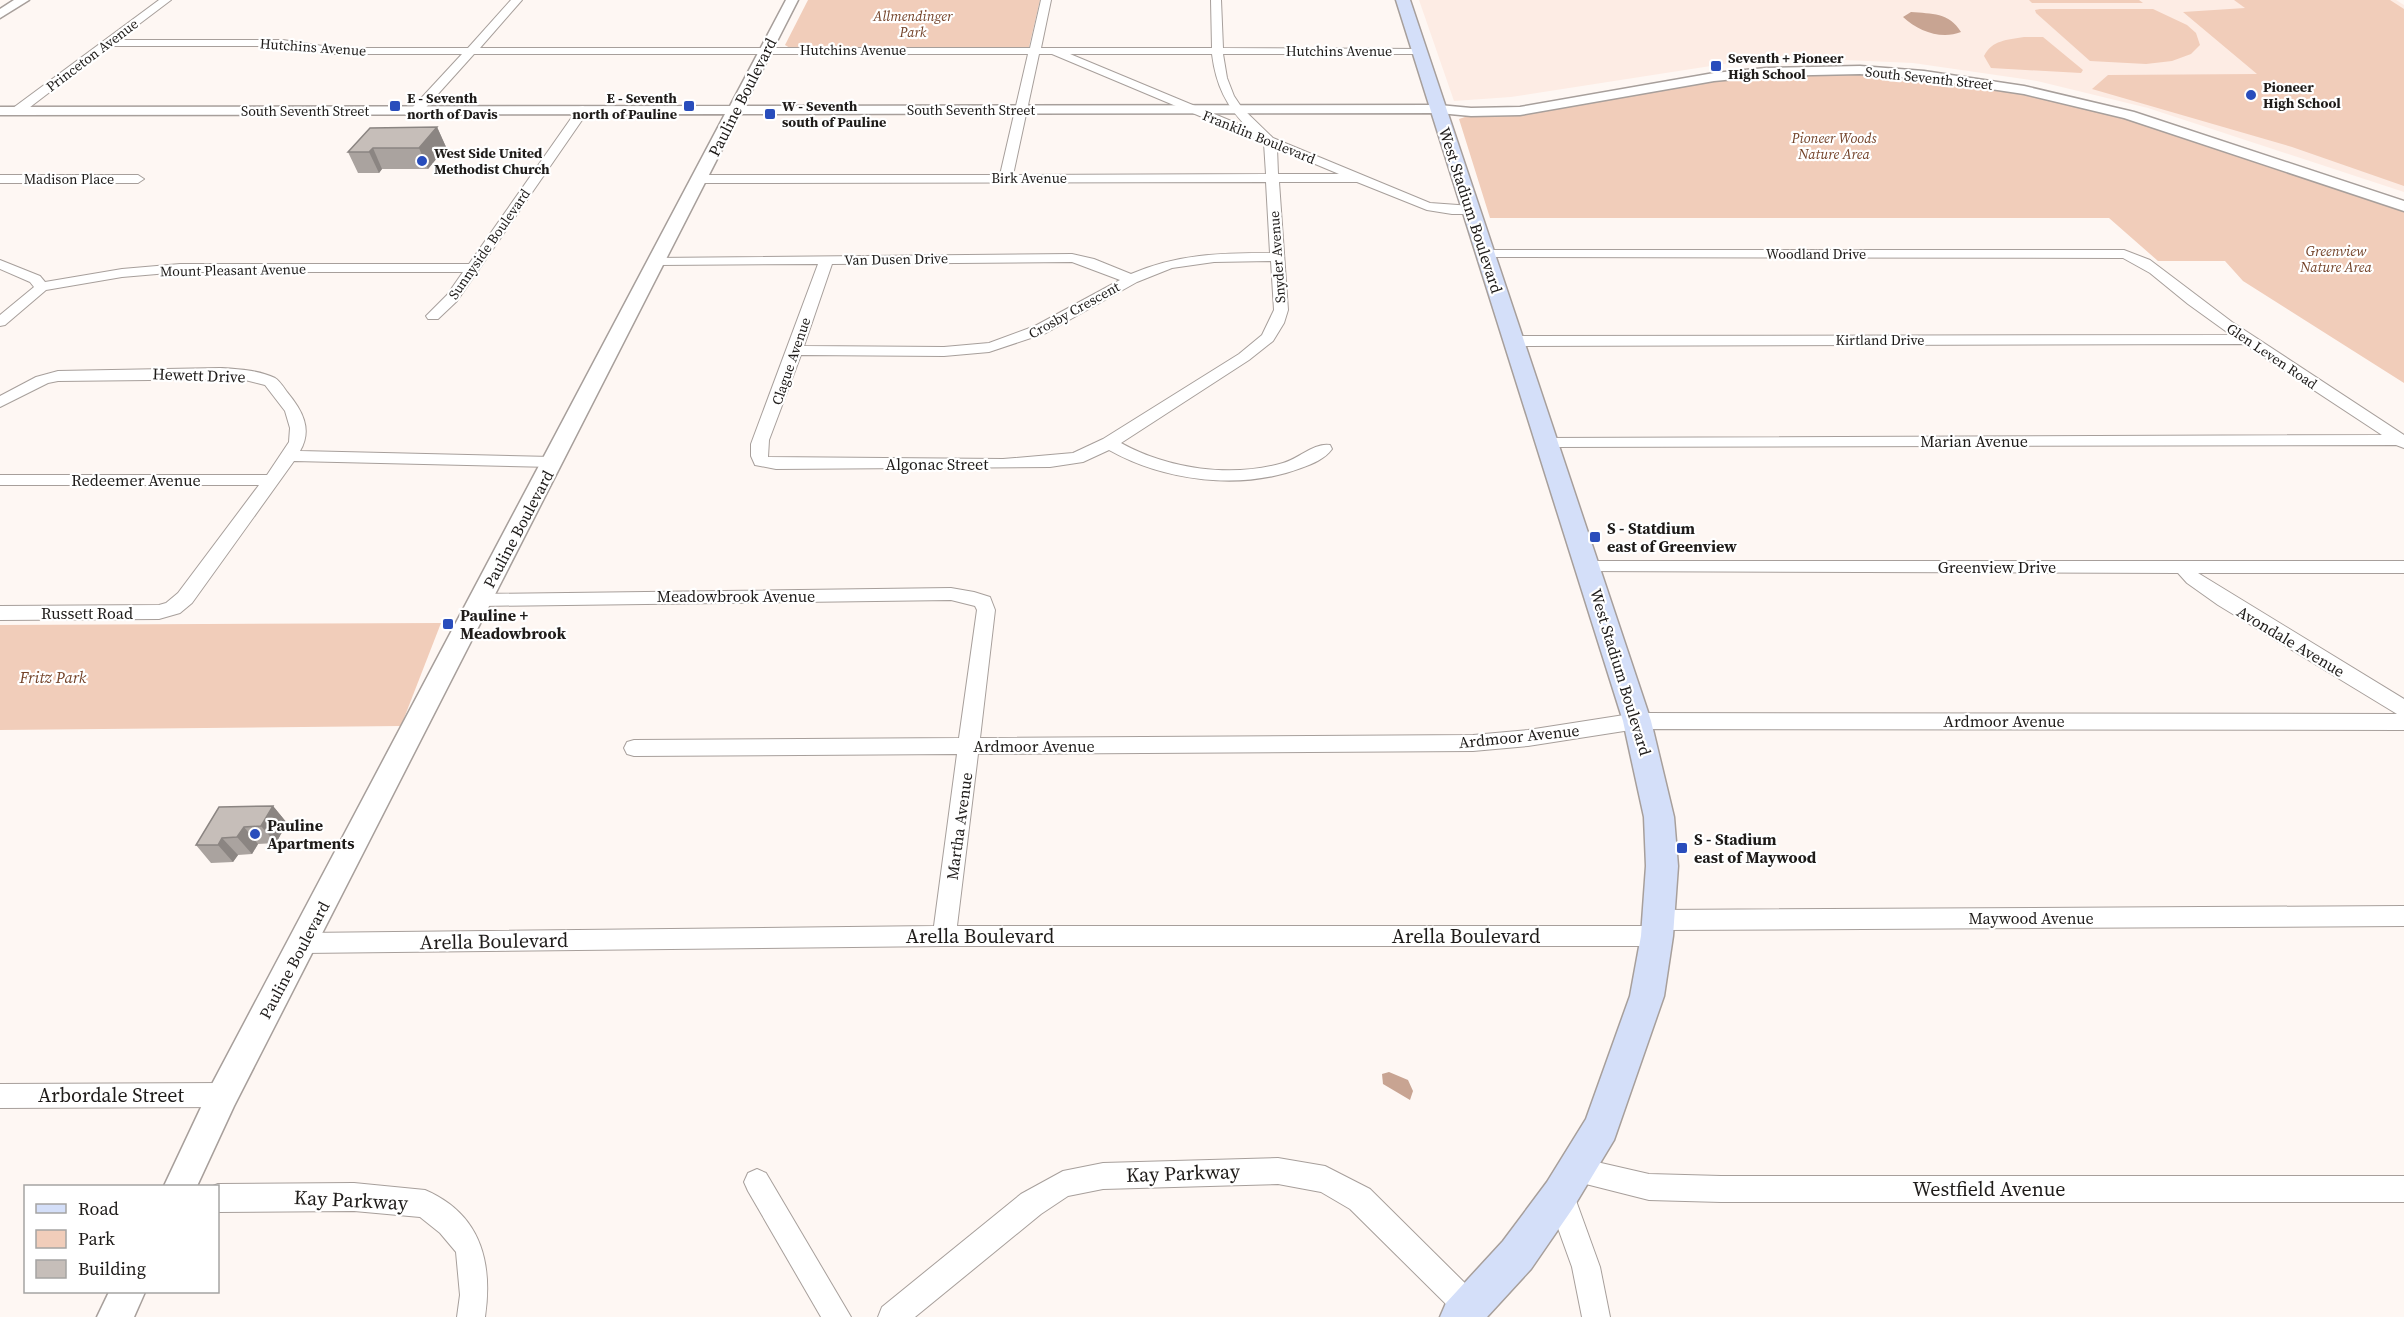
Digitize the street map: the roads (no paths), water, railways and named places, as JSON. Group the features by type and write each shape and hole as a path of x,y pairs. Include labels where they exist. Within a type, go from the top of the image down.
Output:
{"main road":[{"name":"West Stadium Boulevard","path":"1403,0 1589,567 1637,721 1659,817 1662,866 1658,928 1647,996 1601,1128 1518,1256 1465,1312"}],"street":[{"path":"0,14 23,0"},
{"name":"Princeton Avenue","path":"17,111 166,0"},
{"path":"416,111 517,0"},
{"name":"Pauline Boulevard","path":"180,1185 223,1095 792,0"},
{"path":"1006,178 1046,0"},
{"path":"1216,0 1218,50 1225,89 1239,110 1270,142"},
{"name":"Hutchins Avenue","path":"107,43 283,43 336,51 1420,51"},
{"name":"Franklin Boulevard","path":"1049,50 1426,206 1472,210"},
{"name":"South Seventh Street","path":"1439,110 1541,99 1756,65 1850,63 1916,67 2021,82 2133,108 2404,198"},
{"name":"South Seventh Street","path":"0,111 1190,109 1520,111 1743,74 1828,70 1924,75 2024,90 2111,110 2404,206"},
{"name":"Sunnyside Boulevard","path":"433,316 452,298 583,110"},
{"name":"Snyder Avenue","path":"1108,443 1244,357 1268,338 1281,310 1270,142"},
{"name":"Birk Avenue","path":"700,179 1358,178"},
{"name":"Madison Place","path":"0,179 138,179"},
{"name":"Woodland Drive","path":"1486,254 2111,253 2135,256 2145,262"},
{"name":"Crosby Crescent","path":"795,350 961,351 997,346 1028,337 1053,326 1130,279 1181,260 1208,257 1278,257"},
{"name":"Van Dusen Drive","path":"658,261 1072,258 1089,262 1130,279"},
{"name":"Clague Avenue","path":"761,461 757,451 760,440 767,428 827,260"},
{"name":"Glen Leven Road","path":"2145,262 2189,299 2402,441"},
{"path":"0,264 36,279 42,286 0,322"},
{"name":"Mount Pleasant Avenue","path":"42,286 122,273 180,268 473,268"},
{"name":"Kirtland Drive","path":"1514,341 2247,339"},
{"name":"Hewett Drive","path":"0,402 42,380 58,376 241,374 271,382 293,410 298,428 297,442 272,480 185,597 173,608"},
{"name":"Marian Avenue","path":"1548,442 2402,441"},
{"path":"1108,443 1149,463 1191,473 1234,475 1275,470 1298,464 1315,457 1324,449"},
{"name":"Algonac Street","path":"761,461 776,464 1050,462 1077,458 1108,443"},
{"path":"289,456 552,462"},
{"name":"Redeemer Avenue","path":"0,480 272,480"},
{"name":"Greenview Drive","path":"1589,567 2404,567"},
{"name":"Avondale Avenue","path":"2183,567 2193,579 2224,600 2404,709"},
{"name":"Meadowbrook Avenue","path":"480,600 951,594 983,602 986,610"},
{"name":"Russett Road","path":"0,613 159,612 173,608"},
{"name":"Martha Avenue","path":"944,936 986,610"},
{"name":"Ardmoor Avenue","path":"634,748 1473,743 1528,738 1637,721 2404,722"},
{"name":"Maywood Avenue","path":"1658,928 2404,916"},
{"name":"Arella Boulevard","path":"303,943 1658,928"},
{"name":"Arbordale Street","path":"0,1096 223,1095"},
{"name":"Kay Parkway","path":"892,1317 1031,1204 1063,1184 1103,1176 1278,1171 1325,1179 1360,1199 1465,1312"},
{"path":"757,1182 837,1317"},
{"path":"1568,1182 1596,1317"},
{"name":"Westfield Avenue","path":"1568,1182 1720,1189 2404,1188"},
{"name":"Kay Parkway","path":"219,1198 354,1197 425,1204 450,1223 469,1247 474,1294 471,1317"},
{"path":"115,1317 127,1293"}],"place":[{"name":"Seventh + Pioneer High School","path":"1716,66"},
{"name":"Pioneer High School","path":"2251,95"},
{"name":"E - Seventh north of Davis","path":"395,106"},
{"name":"E - Seventh north of Pauline","path":"689,106"},
{"name":"W - Seventh south of Pauline","path":"770,114"},
{"name":"West Side United Methodist Church","path":"422,161"},
{"name":"S - Statdium east of Greenview","path":"1595,537"},
{"name":"Pauline + Meadowbrook","path":"448,624"},
{"name":"Pauline Apartments","path":"255,834"},
{"name":"S - Stadium east of Maywood","path":"1682,848"}],"park label":[{"name":"Allmendinger Park","path":"913,24"},
{"name":"Pioneer Woods Nature Area","path":"1834,146"},
{"name":"Greenview Nature Area","path":"2336,260"},
{"name":"Fritz Park","path":"53,677"}]}
